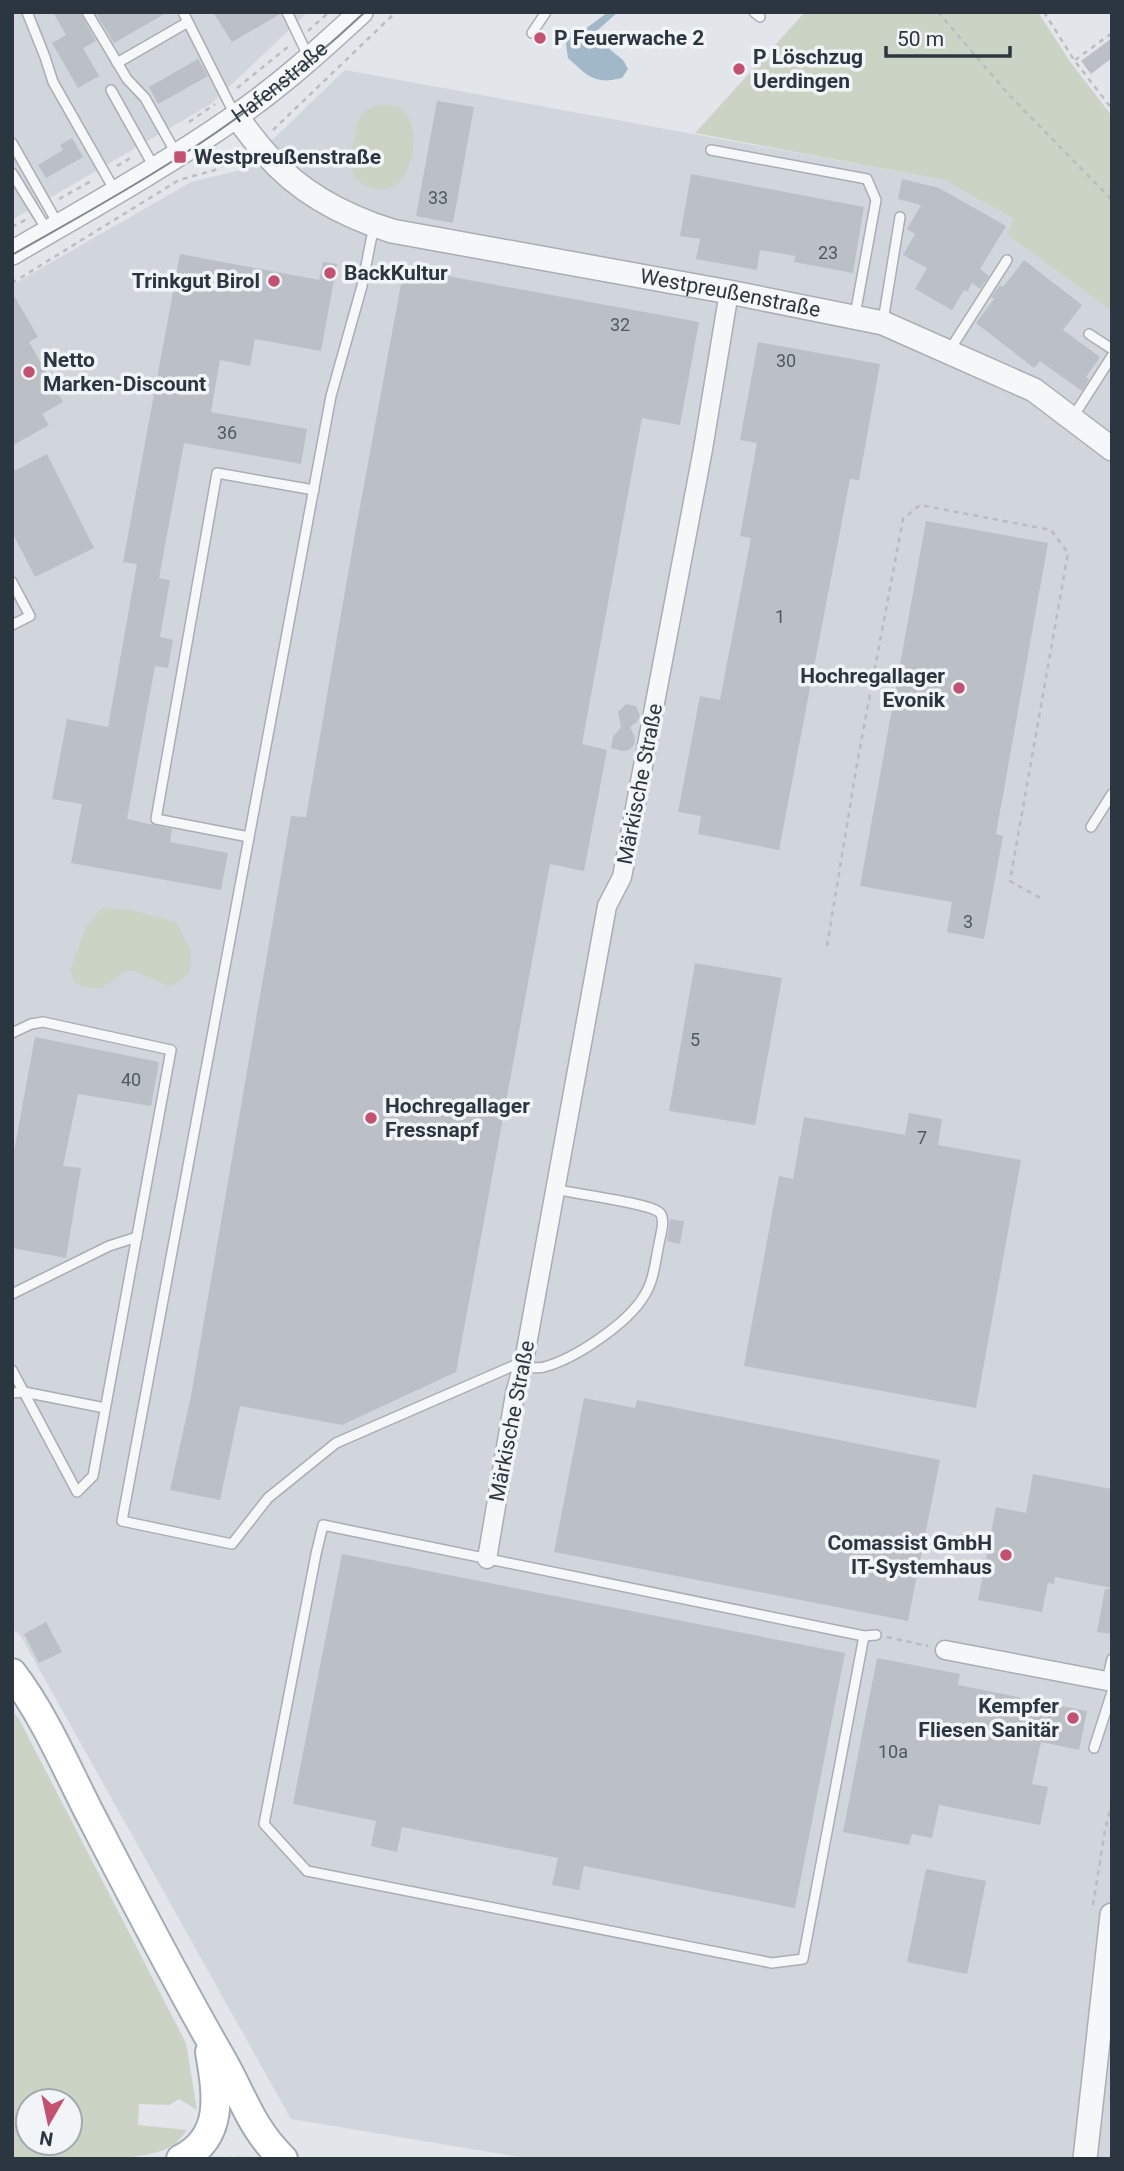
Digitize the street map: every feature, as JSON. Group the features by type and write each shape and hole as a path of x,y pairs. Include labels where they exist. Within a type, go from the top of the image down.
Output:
{"main road":[{"path":"12,1673 38,1713 231,2075 256,2128 283,2159"},
{"path":"186,2156 206,2138 214,2118 217,2095 208,2036"}],"street":[{"name":"Hafenstraße","path":"12,253 178,155 236,116 310,60 361,12"},
{"name":"Westpreußenstraße","path":"236,116 267,156 299,186 329,205 374,225 392,231 729,292 883,323 1034,390 1112,449"},
{"name":"Märkische Straße","path":"487,1559 515,1394 523,1364 607,906 622,877 625,864 729,292"},
{"path":"945,1650 1110,1685"},
{"path":"1084,2159 1112,1915"}],"lane":[{"path":"27,12 53,82 116,192"},
{"path":"87,12 127,79 145,98 178,155"},
{"path":"183,12 236,116"},
{"path":"287,12 310,60"},
{"path":"532,33 546,12"},
{"path":"117,63 188,22"},
{"path":"111,90 155,169"},
{"path":"12,143 54,229"},
{"path":"711,150 867,179 876,200 854,317"},
{"path":"12,173 54,229"},
{"path":"883,323 900,217"},
{"path":"374,225 362,286 331,396 122,1521 232,1544 268,1498 336,1443 523,1364 544,1367 571,1355 618,1327 644,1298 652,1282 663,1218 659,1211 643,1206 555,1189"},
{"path":"948,352 1007,260"},
{"path":"1089,334 1112,349"},
{"path":"1072,419 1112,356"},
{"path":"249,838 156,819 217,473 314,490"},
{"path":"12,582 30,616 12,625"},
{"path":"1091,827 1112,794"},
{"path":"12,1033 31,1024 43,1022 171,1050 93,1476 77,1492 12,1370"},
{"path":"12,1294 108,1246 136,1237"},
{"path":"12,1393 24,1392 105,1408"},
{"path":"864,1636 803,1959 772,1963 307,1871 264,1824 323,1525 864,1636 876,1635"},
{"path":"1094,1748 1110,1685 1112,1659"}],"path":[{"path":"937,12 1011,97 1112,200"},
{"path":"1044,12 1074,60 1112,109"},
{"path":"1074,60 1112,33"},
{"path":"827,946 858,758 904,519 920,505 1051,530 1068,553 1010,881 1044,901"},
{"path":"876,1635 945,1650"},
{"path":"186,2156 254,2158"}],"shaded area":[{"path":"12,12 308,12 211,104 12,220"},
{"path":"345,70 944,180 1014,219 1008,236 1112,311 1112,2159 531,2159 291,2119 20,1635 12,1629 12,285 191,182 241,170"}],"green space":[{"path":"805,12 1038,12 1071,63 1112,116 1112,311 1007,235 1014,219 944,180 695,133"},
{"path":"377,105 398,107 407,115 412,127 414,141 408,170 400,181 390,188 377,189 362,184 351,166 360,118 363,113"},
{"path":"102,908 130,910 176,922 191,951 190,972 171,987 133,970 123,973 102,988 84,987 75,982 70,971 85,929"},
{"path":"12,1710 186,2043 197,2110 179,2099 169,2105 139,2104 138,2125 187,2130 176,2143 144,2155 73,2160 12,2159"}],"water":[{"path":"608,12 618,12 592,35 623,60 628,69 622,78 612,80 598,79 586,74 568,58 566,44 570,32 588,27"}],"building":[{"path":"53,12 80,12 96,41 83,48 99,76 78,88 52,43 66,35"},
{"path":"95,12 168,12 114,43"},
{"path":"213,12 280,12 280,14 232,42"},
{"path":"1112,38 1112,58 1091,74 1081,61"},
{"path":"198,59 208,76 158,104 149,87"},
{"path":"437,101 474,107 453,223 416,216"},
{"path":"72,138 83,157 46,178 38,165 63,150 60,145"},
{"path":"691,174 864,207 853,273 794,262 795,256 760,250 757,270 696,259 700,239 680,236"},
{"path":"902,179 939,188 1006,226 980,269 989,276 980,289 972,283 967,292 964,290 952,310 915,289 927,268 903,255 915,234 907,229 921,205 898,199"},
{"path":"180,254 319,280 323,262 337,264 321,351 255,339 250,366 220,360 211,412 307,429 301,464 184,443 159,578 170,580 160,637 173,640 168,668 155,666 127,819 172,829 170,842 228,853 221,890 71,863 82,804 52,799 67,719 108,727 137,564 123,562"},
{"path":"1024,260 1082,305 1063,330 1100,357 1086,377 1089,379 1082,391 1040,361 1034,368 976,323 994,299 991,297 1000,285 1003,287"},
{"name":"Hochregallager Fressnapf","path":"404,268 699,322 680,425 642,418 582,744 607,750 584,871 550,864 456,1372 342,1425 240,1406 220,1500 170,1490 191,1396 291,816 306,817"},
{"name":"Netto Marken-Discount","path":"12,292 38,337 29,342 63,402 42,414 49,425 12,446"},
{"path":"758,342 880,364 859,480 850,479 779,850 698,834 701,816 678,812 700,696 720,700 751,538 740,536 757,443 740,440"},
{"path":"47,454 94,548 35,577 12,532 12,472"},
{"name":"Hochregallager Evonik","path":"926,521 1048,543 996,834 1003,836 984,939 947,932 952,902 860,886"},
{"path":"626,704 636,706 640,716 630,727 635,738 634,745 629,750 622,751 611,748 613,737 621,727 618,712"},
{"path":"695,963 782,978 755,1125 669,1111"},
{"path":"35,1037 159,1062 151,1106 78,1094 63,1166 81,1168 66,1258 12,1248 12,1162"},
{"path":"909,1113 942,1119 938,1145 1021,1160 976,1408 744,1366 779,1176 793,1179 804,1117 905,1135"},
{"path":"670,1219 684,1221 680,1244 667,1241"},
{"path":"584,1398 635,1408 637,1400 940,1460 908,1621 554,1552"},
{"path":"1033,1474 1112,1489 1112,1588 1055,1577 1054,1584 1048,1583 1042,1612 978,1600 996,1507 1026,1513"},
{"path":"342,1554 845,1653 795,1908 584,1866 579,1890 552,1885 558,1858 402,1827 397,1852 371,1846 376,1821 293,1804"},
{"path":"1105,1589 1112,1589 1112,1634 1097,1632"},
{"path":"46,1622 62,1652 39,1663 24,1634"},
{"path":"877,1658 960,1674 958,1685 1087,1711 1079,1750 1041,1742 1032,1784 1048,1787 1040,1825 939,1805 932,1838 912,1834 909,1845 843,1832"},
{"path":"926,1869 986,1881 967,1974 907,1962"}],"tram line":[{"path":"12,255 138,183 204,141 298,71 365,12"}],"place":[{"name":"P Feuerwache 2","path":"540,38"},
{"name":"P Löschzug Uerdingen","path":"739,69"},
{"name":"Westpreußenstraße","path":"180,157"},
{"name":"BackKultur","path":"330,273"},
{"name":"Trinkgut Birol","path":"274,281"},
{"name":"Netto Marken-Discount","path":"29,372"},
{"name":"Hochregallager Evonik","path":"959,688"},
{"name":"Hochregallager Fressnapf","path":"371,1118"},
{"name":"Comassist GmbH IT-Systemhaus","path":"1006,1555"},
{"name":"Kempfer Fliesen Sanitär","path":"1073,1718"}]}
